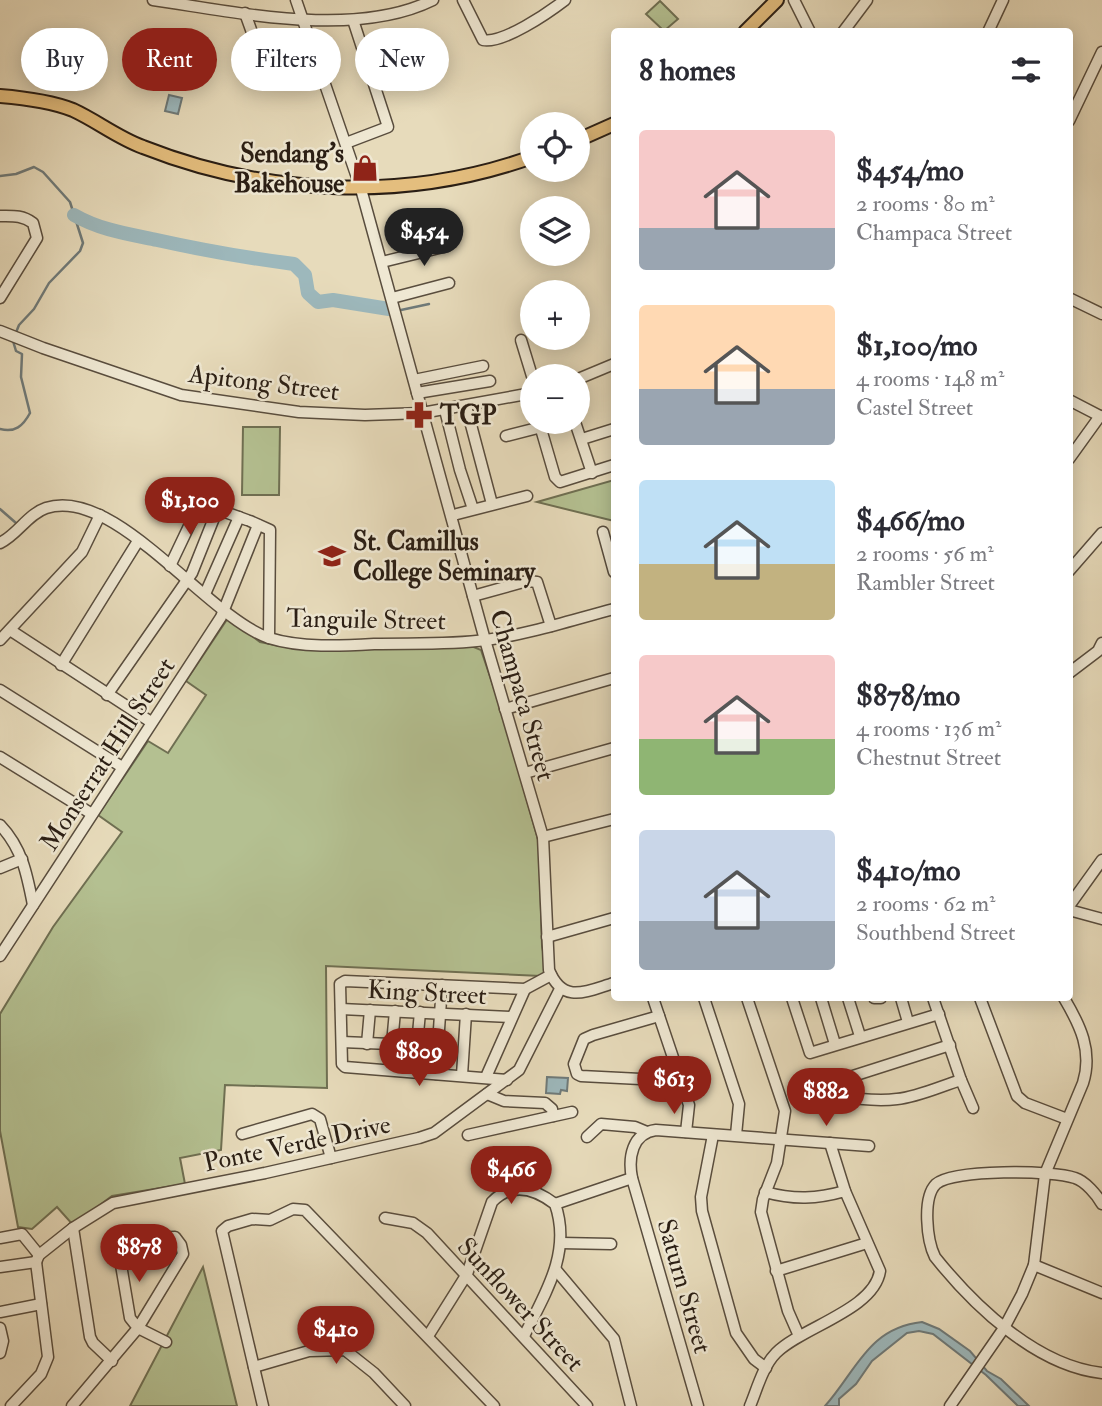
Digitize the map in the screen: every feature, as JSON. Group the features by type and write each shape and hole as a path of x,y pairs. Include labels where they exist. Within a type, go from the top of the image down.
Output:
{"main road":[{"path":"748,28 777,0"},
{"path":"0,96 36,100 70,109 139,146 225,175 314,187 361,189 456,179 520,160"},
{"path":"590,135 611,125"}],"street":[{"path":"153,0 303,19 353,20 390,16 433,0"},
{"name":"Champaca Street","path":"296,0 361,189 485,640 543,837 548,965 560,989"},
{"path":"463,0 486,42 506,35 550,12 565,0"},
{"path":"794,0 808,28"},
{"path":"846,28 867,0"},
{"path":"990,28 1003,0"},
{"path":"245,13 250,28"},
{"path":"346,143 388,127 353,20"},
{"path":"1073,113 1102,52"},
{"path":"0,216 26,218 37,229 37,238 5,280 0,298"},
{"path":"382,262 447,246"},
{"path":"392,298 449,283"},
{"path":"1073,300 1102,314"},
{"name":"Apitong Street","path":"0,331 119,374 197,398 299,412 365,415 422,413 520,396"},
{"path":"590,374 611,365"},
{"path":"414,380 483,366"},
{"path":"417,393 490,381"},
{"path":"1073,402 1101,416 1073,454"},
{"path":"466,407 492,504"},
{"path":"445,410 473,509"},
{"path":"582,439 611,430"},
{"path":"506,436 520,433"},
{"path":"543,434 557,481 611,466"},
{"path":"580,434 592,473"},
{"path":"457,514 527,496"},
{"path":"170,566 197,506 203,503 269,530 269,638"},
{"name":"Tanguile Street","path":"0,543 45,508 60,505 81,507 100,515 138,541 206,591 248,627 269,638 306,644 485,640 611,610"},
{"path":"107,695 192,573 218,508"},
{"path":"0,640 82,552 100,515"},
{"path":"206,591 248,521"},
{"name":"Monserrat Hill Street","path":"0,956 225,610 248,521"},
{"path":"603,532 611,561"},
{"path":"1073,566 1102,533"},
{"path":"61,665 138,541"},
{"path":"473,596 527,581 537,582 551,626"},
{"path":"10,630 151,722"},
{"path":"1073,670 1098,651 1102,643"},
{"path":"505,709 611,679"},
{"path":"0,690 122,767"},
{"path":"524,773 611,749"},
{"path":"0,757 92,814"},
{"path":"543,837 611,820"},
{"path":"0,825 10,836 22,859 33,905"},
{"path":"0,868 22,859"},
{"path":"1073,902 1102,860"},
{"path":"1073,909 1102,919"},
{"path":"547,937 611,919"},
{"path":"507,1080 345,1067 342,1064 340,984 345,981 525,989 551,975"},
{"path":"560,989 575,993 611,984"},
{"path":"436,1074 442,985"},
{"path":"486,1077 525,989"},
{"name":"Ponte Verde Drive","path":"37,1258 73,1228 113,1203 331,1158 434,1133 507,1080 523,1063 560,989"},
{"path":"654,1001 689,1105 686,1132"},
{"path":"705,1001 739,1104 736,1136"},
{"path":"748,1001 785,1111 777,1163 765,1192 761,1212 788,1311 799,1336"},
{"path":"793,1001 808,1050 812,1052 939,1014"},
{"path":"822,1001 835,1044"},
{"path":"849,1001 860,1036"},
{"path":"902,1001 908,1023"},
{"path":"934,1001 973,1108"},
{"path":"981,1001 1017,1096 1025,1103 1066,1119"},
{"path":"950,1406 1004,1328 1034,1265 1045,1174 1083,1083 1087,1060 1081,1029 1066,1001"},
{"name":"King Street","path":"341,1009 511,1017"},
{"path":"367,1044 370,1010"},
{"path":"392,1044 395,1011"},
{"path":"416,1045 420,1012"},
{"path":"462,1075 466,1014"},
{"path":"659,1016 588,1037 579,1049 574,1065 576,1074 680,1081"},
{"path":"342,1042 438,1046"},
{"path":"950,1045 831,1083 827,1090 833,1095 862,1099 898,1099 961,1080"},
{"path":"486,1094 504,1101 545,1103 552,1109 553,1116"},
{"path":"468,1135 572,1112"},
{"path":"242,1134 312,1114 320,1119 331,1158"},
{"path":"587,1137 601,1124 635,1127 647,1132 686,1132 869,1146"},
{"path":"555,1204 632,1178 630,1157 636,1142 647,1132"},
{"path":"713,1135 701,1197 702,1211 736,1332 754,1359 766,1368"},
{"path":"750,1406 776,1352 850,1308 874,1286 880,1271 845,1191 830,1143"},
{"path":"1102,1204 1098,1196 1076,1178 1002,1172 968,1174 943,1180 935,1185 926,1228 929,1245 935,1257 1004,1328 1061,1363 1076,1369 1102,1373"},
{"name":"Saturn Street","path":"632,1178 698,1406"},
{"path":"428,1336 467,1274 492,1202 500,1194 518,1188 538,1192 555,1204 561,1243 556,1270 524,1336"},
{"path":"765,1192 797,1199 845,1191"},
{"path":"263,1406 222,1233 225,1227 256,1218 273,1219 293,1209 305,1210 428,1336 490,1405"},
{"name":"Sunflower Street","path":"385,1218 416,1224 467,1274 587,1406"},
{"path":"73,1228 90,1337 112,1360"},
{"path":"0,1238 22,1234 37,1258 49,1351 41,1374 11,1406"},
{"path":"72,1406 138,1328 183,1254 179,1241 170,1237 135,1241 122,1251 120,1265 129,1315 138,1328 166,1342"},
{"path":"776,1271 867,1242"},
{"path":"561,1243 611,1244"},
{"path":"0,1267 37,1258"},
{"path":"1034,1265 1102,1293"},
{"path":"556,1270 614,1339 631,1406"},
{"path":"0,1312 41,1304"},
{"path":"0,1328 3,1342 0,1353"},
{"path":"254,1367 309,1351 345,1350 374,1373 405,1406"}],"green space":[{"path":"660,1 678,19 668,28 661,28 646,14"},
{"path":"243,427 280,427 279,495 242,495"},
{"path":"611,481 611,520 537,502"},
{"path":"228,618 260,642 296,649 413,649 469,645 481,650 501,709 539,843 542,946 547,973 541,976 326,966 327,1088 225,1085 221,1150 180,1158 185,1184 112,1196 73,1225 57,1207 32,1229 18,1227 0,1131 0,1014 53,927 122,832 98,815 148,741 168,753 206,695 186,681"},
{"path":"203,1267 237,1406 130,1406"}],"water":[{"path":"169,95 182,98 178,114 165,111"},
{"path":"547,1077 568,1078 567,1091 561,1090 560,1094 546,1093"},
{"path":"922,1322 939,1329 970,1351 987,1371 1001,1379 1029,1406 1018,1406 986,1375 933,1334 919,1331 907,1333 872,1361 856,1384 839,1399 839,1406 825,1406 876,1342 904,1326"}],"waterway":[{"path":"0,176 16,174 34,167 43,172 70,202 83,243 80,251 49,283 34,309 19,325 15,335"},
{"path":"74,215 104,228 125,233 294,264 305,275 308,293 318,302 333,300 389,309"},
{"path":"401,310 429,304"},
{"path":"0,429 18,427 30,413 21,377 22,354 16,351 13,341"},
{"path":"0,509 16,523"}],"place":[{"name":"Sendang's Bakehouse","path":"365,168"},
{"name":"TGP","path":"419,415"},
{"name":"St. Camillus College Seminary","path":"332,556"}]}
